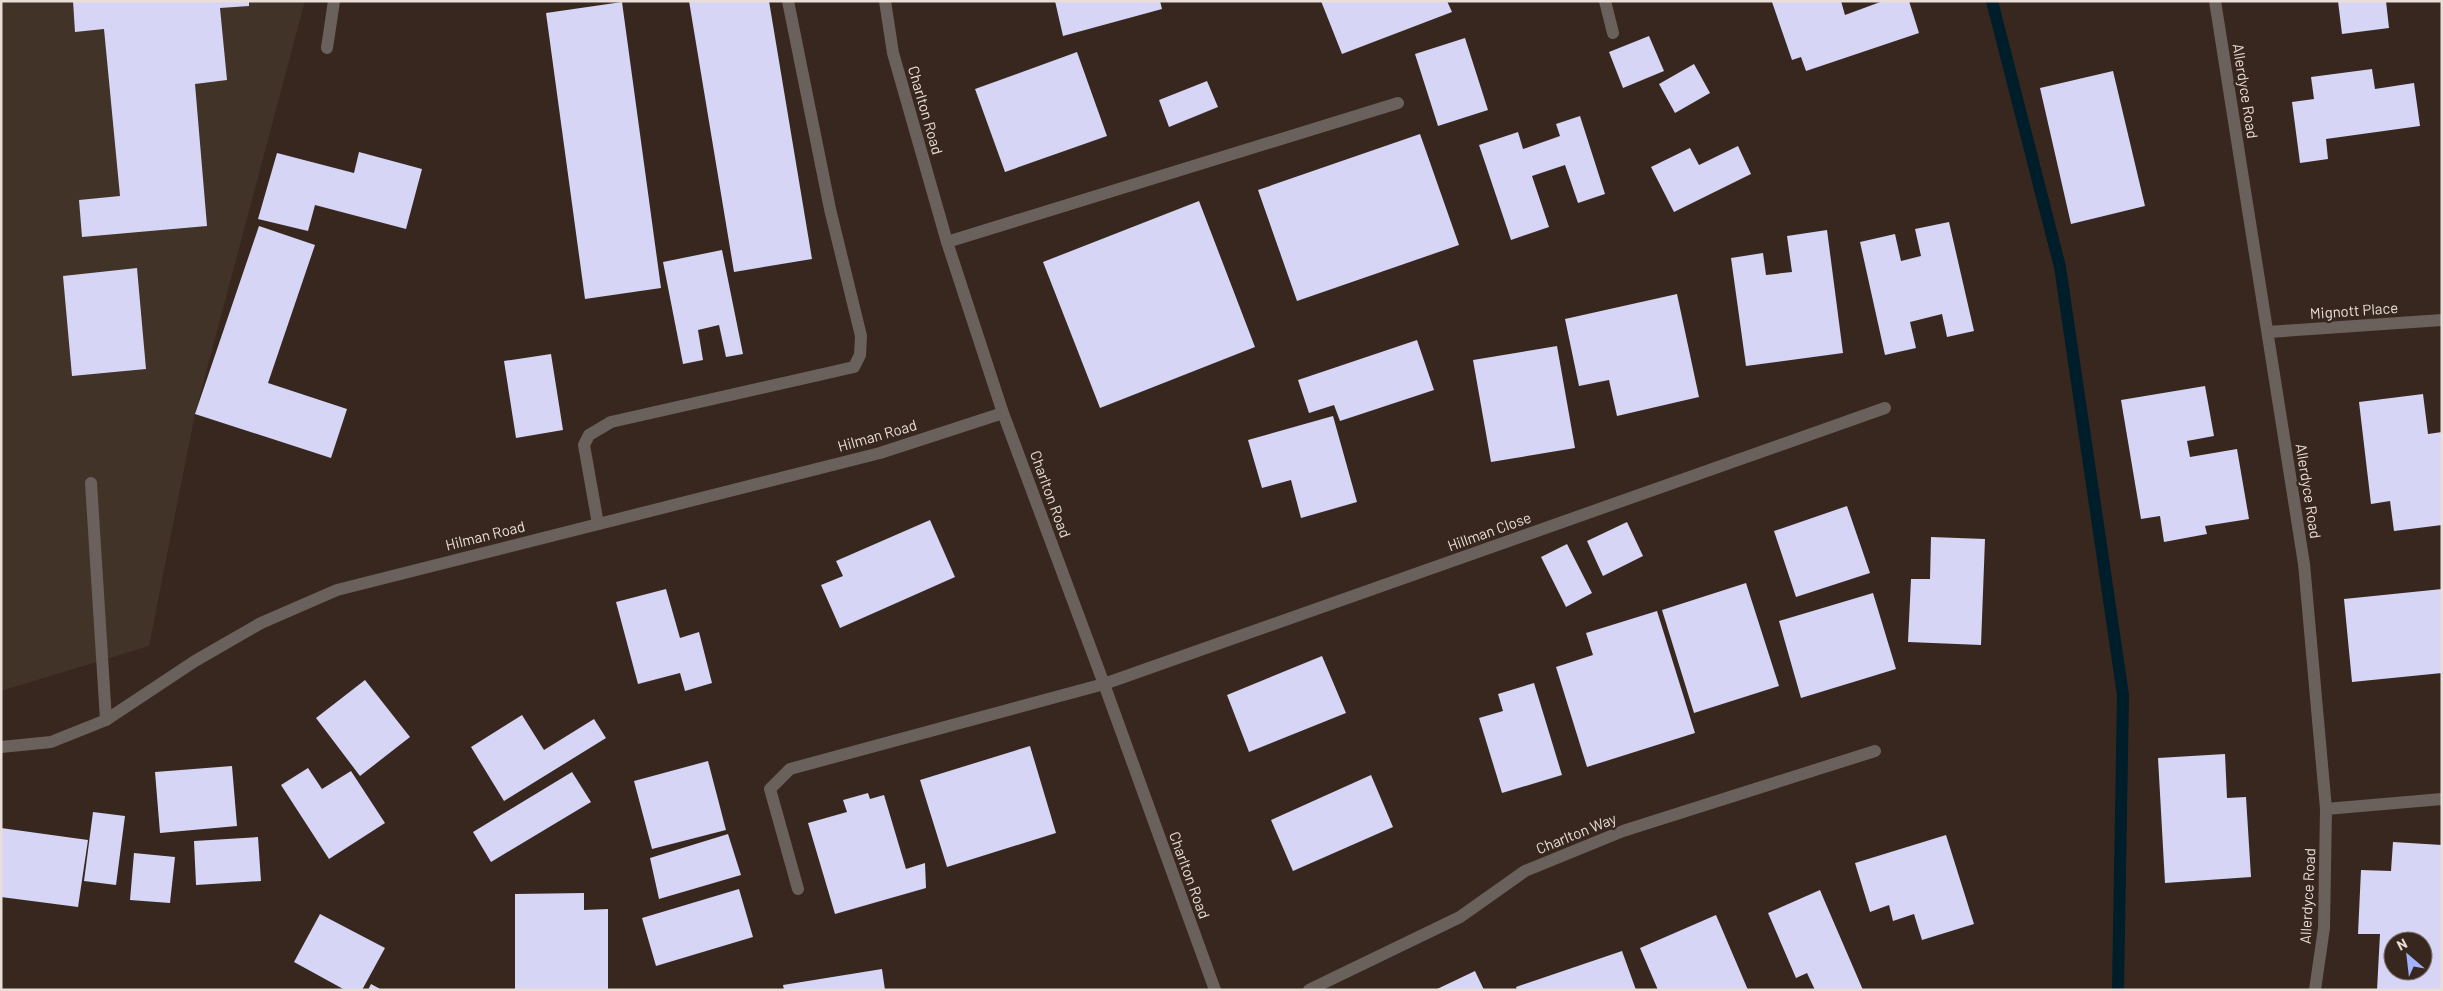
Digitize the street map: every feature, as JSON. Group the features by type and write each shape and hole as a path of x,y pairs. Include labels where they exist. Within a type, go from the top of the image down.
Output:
{"street":[{"path":"327,48 334,1"},
{"path":"598,524 584,445 589,435 611,422 854,368 860,355 861,336 830,209 788,1"},
{"name":"Charlton Road","path":"885,1 893,53 947,242 1003,413 1104,684 1214,990"},
{"path":"1606,1 1613,33"},
{"name":"Allerdyce Road","path":"2215,1 2304,564 2326,809 2324,928 2315,990"},
{"path":"947,242 1398,103"},
{"name":"Mignott Place","path":"2268,332 2442,320"},
{"name":"Hillman Close","path":"798,889 770,790 790,769 1104,684 1885,408"},
{"name":"Hilman Road","path":"1,747 51,742 106,720 195,661 261,623 337,590 880,453 1003,413"},
{"path":"91,484 106,720"},
{"name":"Charlton Way","path":"1309,990 1460,917 1525,871 1623,832 1875,751"},
{"path":"2326,809 2442,799"}],"shaded area":[{"path":"1,1 305,1 195,414 149,646 1,691"}],"building":[{"path":"73,1 249,1 249,6 220,8 227,80 195,84 207,226 82,237 79,200 120,196 104,29 75,32"},
{"path":"689,1 769,1 812,259 734,272"},
{"path":"1055,1 1160,1 1162,9 1063,36"},
{"path":"1321,1 1447,1 1452,12 1342,54"},
{"path":"1841,1 1845,15 1883,1 1909,1 1919,33 1806,71 1801,57 1792,60 1772,2"},
{"path":"2338,1 2386,1 2389,28 2342,34"},
{"path":"622,2 661,288 585,299 546,13"},
{"path":"1649,36 1664,71 1623,88 1609,52"},
{"path":"1465,38 1488,110 1438,126 1415,54"},
{"path":"1077,52 1107,136 1005,172 975,89"},
{"path":"1694,64 1710,93 1675,113 1659,84"},
{"path":"2372,69 2375,89 2414,83 2420,126 2326,139 2328,159 2300,163 2292,102 2314,99 2311,77"},
{"path":"2113,71 2145,206 2071,224 2040,88"},
{"path":"1207,81 1218,107 1169,127 1159,100"},
{"path":"1580,116 1605,194 1578,203 1565,165 1532,176 1549,227 1511,240 1479,145 1518,132 1523,149 1560,136 1556,124"},
{"path":"1420,134 1459,245 1297,301 1258,190"},
{"path":"1738,146 1751,174 1674,212 1651,167 1690,148 1699,165"},
{"path":"359,152 422,169 406,229 315,205 308,231 258,219 277,153 354,173"},
{"path":"1199,201 1255,347 1100,408 1043,262"},
{"path":"1949,222 1974,331 1947,337 1942,314 1910,322 1916,348 1885,355 1860,242 1895,234 1901,261 1921,256 1915,229"},
{"path":"259,226 315,245 268,383 347,409 331,458 195,414"},
{"path":"1827,230 1843,353 1746,366 1731,258 1763,253 1766,275 1792,272 1787,236"},
{"path":"722,250 743,354 726,357 719,325 698,330 703,360 683,364 663,262"},
{"path":"137,268 146,369 72,376 63,276"},
{"path":"1677,294 1699,397 1617,416 1609,380 1579,386 1565,319"},
{"path":"1417,340 1434,390 1340,421 1334,405 1309,413 1298,380"},
{"path":"1557,346 1575,448 1491,462 1473,360"},
{"path":"551,354 563,430 516,438 504,361"},
{"path":"2205,386 2214,436 2187,441 2190,457 2237,449 2249,519 2205,526 2207,534 2164,542 2160,516 2141,519 2121,400"},
{"path":"2423,394 2428,434 2442,432 2442,525 2394,531 2390,501 2371,504 2359,402"},
{"path":"1333,416 1357,502 1301,518 1291,480 1262,488 1248,440"},
{"path":"1847,506 1870,573 1796,597 1774,531"},
{"path":"930,520 955,577 840,628 821,585 843,576 836,561"},
{"path":"1627,522 1643,556 1603,576 1587,541"},
{"path":"1931,537 1985,539 1981,645 1908,642 1911,579 1930,579"},
{"path":"1567,544 1592,593 1566,607 1541,557"},
{"path":"1746,583 1779,686 1694,713 1662,610"},
{"path":"666,589 680,638 699,632 712,683 685,691 680,673 638,684 616,602"},
{"path":"2442,589 2442,673 2352,682 2344,599"},
{"path":"1873,593 1896,669 1801,698 1779,621"},
{"path":"1657,611 1695,733 1587,767 1556,667 1593,655 1586,633"},
{"path":"1322,656 1346,713 1249,752 1227,695"},
{"path":"365,680 410,737 360,776 316,718"},
{"path":"1534,683 1562,775 1502,793 1479,718 1503,711 1498,694"},
{"path":"522,715 544,750 594,719 606,738 504,801 471,747"},
{"path":"1030,746 1056,833 947,867 920,780"},
{"path":"2225,754 2227,798 2246,797 2251,877 2165,883 2158,758"},
{"path":"708,761 726,830 652,849 634,781"},
{"path":"232,766 237,826 160,833 155,772"},
{"path":"308,768 322,789 351,771 385,823 329,859 281,785"},
{"path":"572,772 591,802 491,862 473,832"},
{"path":"1371,775 1393,827 1293,871 1271,820"},
{"path":"868,793 870,799 884,795 906,869 925,863 926,888 835,914 808,823 847,812 843,800"},
{"path":"93,812 125,816 116,885 84,881"},
{"path":"1,828 88,840 78,907 1,897"},
{"path":"728,834 741,875 659,899 650,858"},
{"path":"1946,835 1974,924 1922,940 1914,914 1893,921 1889,905 1870,912 1855,863"},
{"path":"258,837 261,881 196,885 194,841"},
{"path":"2393,842 2442,845 2442,990 2377,990 2380,934 2358,934 2361,870 2391,871"},
{"path":"134,853 175,857 170,903 130,900"},
{"path":"739,889 753,937 656,966 642,918"},
{"path":"1820,890 1863,990 1815,990 1807,973 1796,978 1768,913"},
{"path":"584,893 584,910 608,909 608,990 515,990 515,894"},
{"path":"320,914 385,948 362,990 345,990 294,962"},
{"path":"1716,915 1748,990 1658,990 1640,948"},
{"path":"1622,951 1636,990 1517,990 1516,987"},
{"path":"882,969 885,990 784,990 783,985"},
{"path":"1475,971 1484,990 1435,990"},
{"path":"371,984 382,990 368,990"}],"waterway":[{"path":"1992,1 2060,267 2123,695 2118,990"}]}
